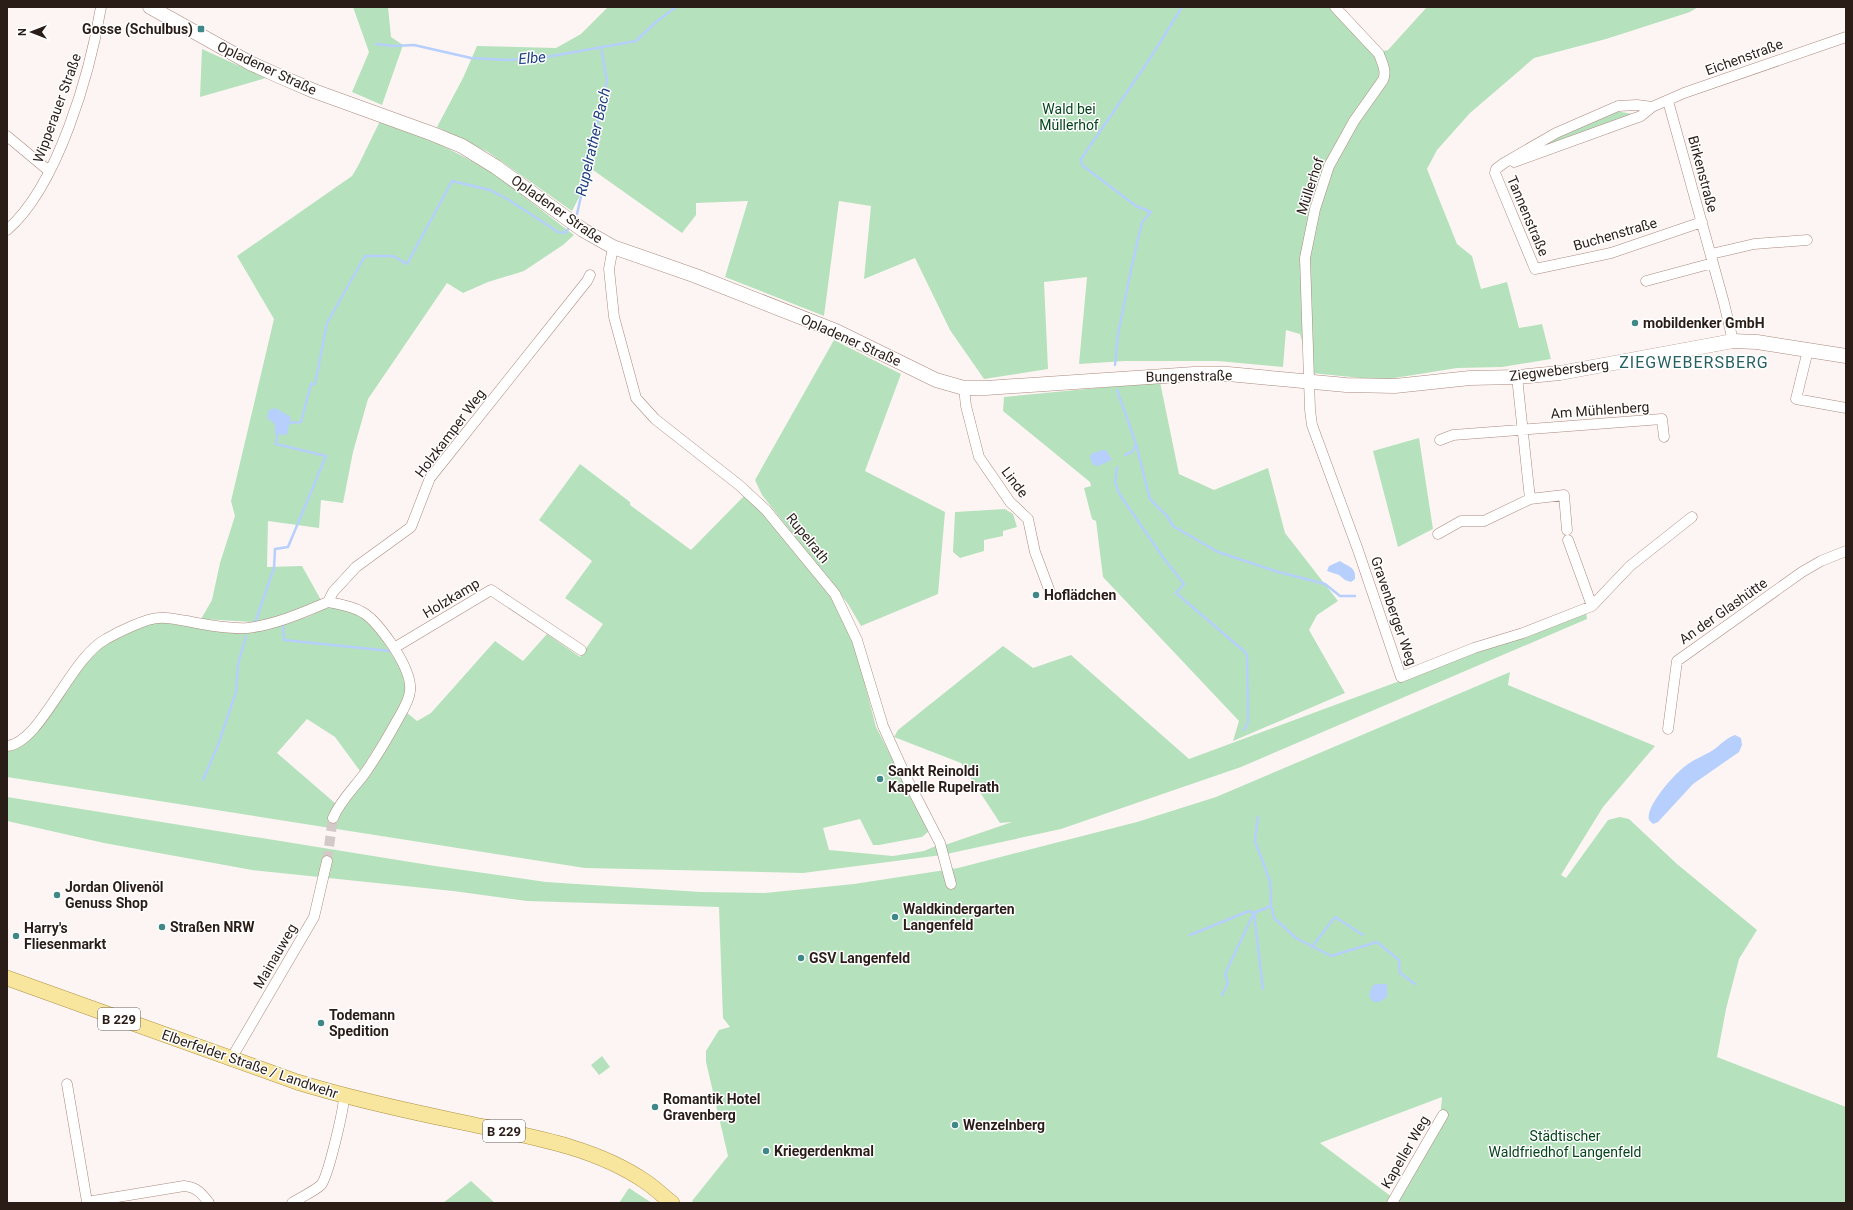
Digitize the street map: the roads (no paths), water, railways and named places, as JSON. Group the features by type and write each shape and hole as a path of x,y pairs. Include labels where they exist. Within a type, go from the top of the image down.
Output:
{"main road":[{"name":"Opladener Straße","path":"150,7 250,63 279,76 314,91 462,146 496,167 583,230 613,248 696,276 770,304 859,341 936,380 964,388 1070,383"},
{"name":"Ziegwebersberg","path":"1308,382 1346,385 1395,386 1470,378 1517,377 1583,369 1733,341 1757,342 1846,356"},
{"name":"Bungenstraße","path":"1070,383 1194,374 1228,374 1308,382"},
{"name":"Elberfelder Straße / Landwehr","path":"7,978 297,1082 344,1096 535,1138 590,1155 621,1168 646,1182 672,1203"}],"street":[{"name":"Wipperauer Straße","path":"7,230 31,205 40,191 76,106 92,53 101,7"},
{"name":"Müllerhof","path":"1308,382 1305,258 1315,209 1329,166 1354,121 1383,80 1384,74 1383,64 1379,54 1335,7"},
{"name":"Eichenstraße","path":"1504,164 1522,160 1642,116 1652,107 1684,93 1846,37"},
{"name":"Birkenstraße","path":"1668,101 1712,258 1733,341"},
{"name":"Eichenstraße","path":"1495,173 1496,169 1556,133 1618,106 1637,105 1652,107"},
{"path":"7,136 49,170"},
{"name":"Tannenstraße","path":"1495,173 1535,270"},
{"name":"Buchenstraße","path":"1535,270 1611,253 1702,222"},
{"path":"1646,281 1754,244 1807,240"},
{"name":"Rupelrath","path":"613,248 609,269 614,317 636,398 667,430 739,485 766,510 835,594 857,640 883,726 907,779 940,843 951,884"},
{"name":"Holzkamper Weg","path":"328,602 333,592 356,567 411,527 430,478 582,288 590,275"},
{"path":"1808,350 1796,399 1846,408"},
{"path":"1517,377 1530,499"},
{"name":"Gravenberger Weg","path":"1308,382 1312,425 1361,556 1401,677 1474,648 1523,633 1592,606 1630,566 1692,517"},
{"name":"Linde","path":"964,388 966,406 979,457 1010,502 1028,519 1035,552 1050,592"},
{"name":"Am Mühlenberg","path":"1523,430 1662,419 1664,437"},
{"path":"1440,440 1453,435 1523,430"},
{"path":"1438,534 1461,521 1484,521 1530,499 1564,495 1567,535 1592,606"},
{"name":"An der Glashütte","path":"1668,729 1677,661 1802,572 1821,561 1846,551"},
{"name":"Holzkamp","path":"394,648 491,590 581,650"},
{"path":"7,746 22,741 34,730 78,663 97,644 106,639 158,618 221,627 247,628 299,614 328,602 346,605 369,616 375,621 394,648 410,684 410,695 378,752 337,810 333,818"},
{"name":"Mainauweg","path":"231,1059 314,917 327,861"},
{"path":"67,1084 84,1202 184,1186 193,1187 201,1192 209,1203"},
{"path":"292,1203 322,1184 329,1165 344,1108 344,1096"},
{"name":"Kapeller Weg","path":"1392,1203 1443,1115"}],"water":[{"path":"275,408 291,417 287,435 275,434 275,424 267,418 269,410"},
{"path":"1106,450 1112,460 1098,466 1093,465 1090,457 1091,454"},
{"path":"1340,561 1353,570 1355,579 1351,582 1345,580 1339,575 1327,571 1329,566"},
{"path":"1735,735 1741,738 1742,745 1739,752 1693,784 1658,822 1653,824 1649,820 1649,814 1652,806 1662,790 1676,774 1688,764 1710,752 1728,738"},
{"path":"1376,984 1387,984 1387,997 1379,1002 1373,1002 1369,996 1372,986"}],"waterway":[{"name":"Elbe","path":"376,44 393,46 414,45 471,58 507,60 541,58 636,41 656,22 676,7"},
{"path":"1115,365 1118,334 1142,222 1151,212 1136,206 1082,165 1081,159 1149,60 1182,7"},
{"name":"Rupelrather Bach","path":"577,214 607,81 601,47"},
{"name":"Rupelrather Bach","path":"287,423 301,422 311,384 315,384 327,323 365,256 393,256 407,264 452,181 490,190 509,200 558,232 565,233 569,228"},
{"path":"1117,390 1136,444 1132,452 1125,455"},
{"name":"Rupelrather Bach","path":"255,623 274,568 275,549 288,547 326,456 276,444 278,432"},
{"path":"1136,444 1150,499 1167,516 1173,526 1218,552 1275,571 1325,584 1340,596 1355,596"},
{"path":"1117,467 1115,483 1120,495 1165,560 1184,584 1176,593 1247,655 1248,723 1244,730"},
{"path":"283,624 284,640 390,651"},
{"name":"Rupelrather Bach","path":"203,780 218,745 236,692 238,664 246,636"},
{"path":"1258,817 1255,841 1270,881 1271,906 1274,918 1296,938 1331,956 1377,942 1399,960 1400,973 1415,984"},
{"path":"1222,995 1228,983 1225,974 1254,913 1271,906"},
{"path":"1190,935 1249,911 1254,913 1263,989"},
{"path":"1312,947 1335,917 1363,935"}],"tunnel":[{"path":"327,861 333,818"}],"place":[{"name":"Gosse (Schulbus)","path":"201,29"},
{"name":"mobildenker GmbH","path":"1635,323"},
{"name":"Hoflädchen","path":"1036,595"},
{"name":"Sankt Reinoldi Kapelle Rupelrath","path":"880,779"},
{"name":"Jordan Olivenöl Genuss Shop","path":"57,895"},
{"name":"Waldkindergarten Langenfeld","path":"895,917"},
{"name":"Straßen NRW","path":"162,927"},
{"name":"Harry's Fliesenmarkt","path":"16,936"},
{"name":"GSV Langenfeld","path":"801,958"},
{"name":"Todemann Spedition","path":"321,1023"},
{"name":"Romantik Hotel Gravenberg","path":"655,1107"},
{"name":"Wenzelnberg","path":"955,1125"},
{"name":"Kriegerdenkmal","path":"766,1151"}],"district":[{"name":"ZIEGWEBERSBERG","path":"1694,362"}],"park label":[{"name":"Wald bei Müllerhof","path":"1069,118"},
{"name":"Städtischer Waldfriedhof Langenfeld","path":"1565,1144"}]}
